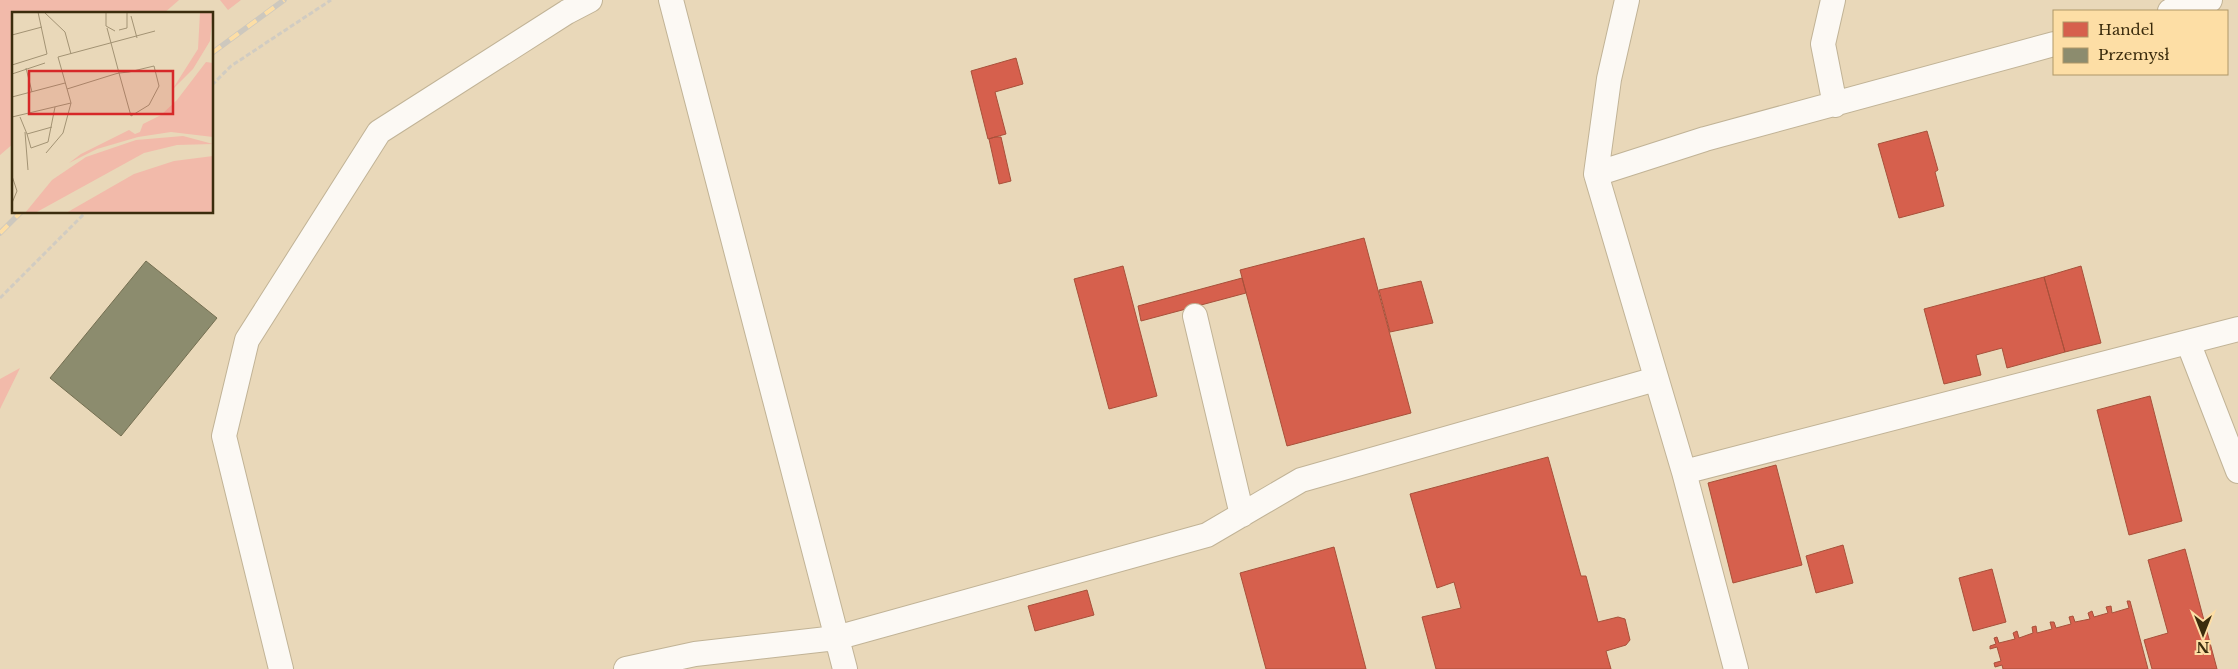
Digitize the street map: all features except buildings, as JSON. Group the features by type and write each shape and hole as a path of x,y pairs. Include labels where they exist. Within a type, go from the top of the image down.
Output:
{"lane":[{"path":"281,669 224,436 247,340 379,132 567,12 590,0"},
{"path":"671,0 845,669"},
{"path":"1627,0 1610,78 1596,174 1684,472 1736,669"},
{"path":"1833,0 1823,44 1835,105"},
{"path":"2174,10 2210,0"},
{"path":"1596,174 1705,139 2053,44"},
{"path":"1195,316 1242,514"},
{"path":"1684,472 2238,329"},
{"path":"2188,342 2238,471"},
{"path":"626,669 695,654 836,638 1207,535 1301,480 1656,379"}],"path":[{"path":"214,83 231,66 331,0"},
{"path":"0,298 84,214"}],"shaded area":[{"path":"0,0 179,0 165,12 12,12 12,145 0,155"},
{"path":"220,0 241,0 228,10"},
{"path":"20,368 0,409 0,379"}],"railway":[{"path":"214,52 284,0"},
{"path":"0,233 19,214"}]}
